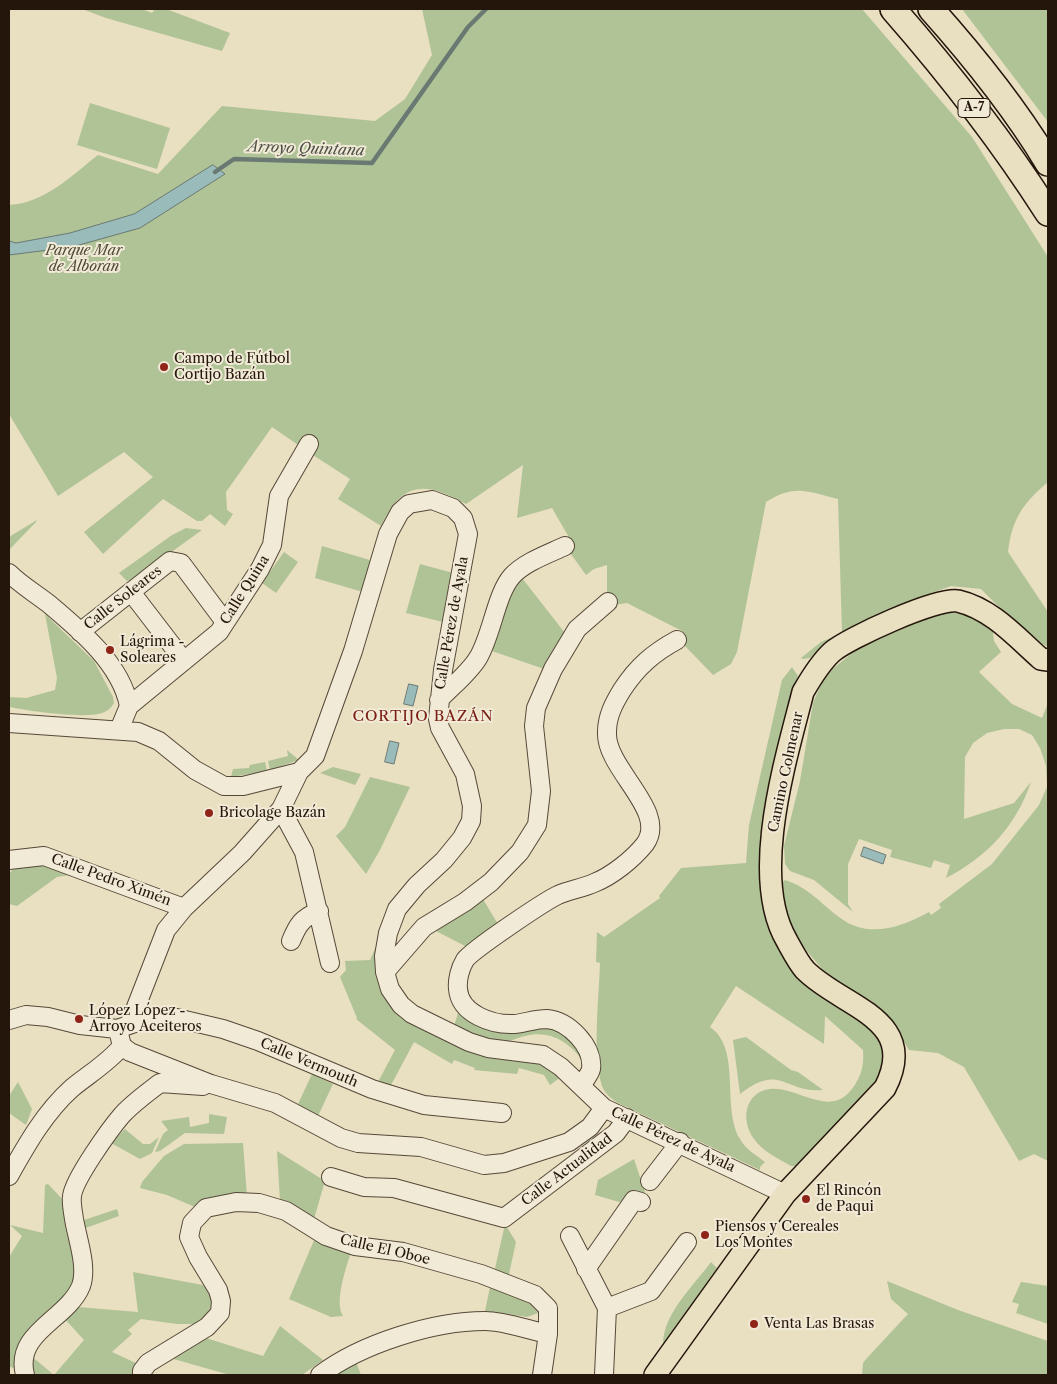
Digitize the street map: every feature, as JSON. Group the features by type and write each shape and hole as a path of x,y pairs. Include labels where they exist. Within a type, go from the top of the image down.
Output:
{"highway":[{"name":"A-7","path":"893,9 934,56 1024,176 1048,213"},
{"name":"A-7","path":"931,9 952,33 1035,141 1048,162"}],"main road":[{"name":"Camino Colmenar","path":"655,1375 785,1194 885,1088 893,1073 894,1054 890,1038 881,1024 863,1008 831,990 804,969 785,938 774,909 770,867 773,823 803,692 812,675 833,652 858,637 916,611 955,601 979,609 999,622 1041,660 1048,660"}],"street":[{"name":"Calle Quina","path":"119,730 129,706 219,632 226,622 260,569 272,545 279,496 309,444"},
{"name":"Calle Pérez de Ayala","path":"299,772 315,756 356,642 388,534 400,512 409,504 421,500 432,500 453,508 463,518 468,534 439,700 440,728 466,774 472,806 471,821 462,838 444,860 416,884 397,909 384,956 385,972 390,989 400,1005 412,1014 443,1030 488,1048 543,1055 582,1086 604,1108 680,1142 785,1194"},
{"path":"439,700 477,659 490,633 504,589 511,577 520,570 565,546"},
{"name":"Calle Soleares","path":"80,632 170,561 181,563 226,622"},
{"path":"11,580 48,603 103,654 127,694 129,706"},
{"path":"131,592 184,661"},
{"path":"385,972 424,927 465,902 491,882 520,852 537,825 541,791 534,726 536,708 553,670 578,629 608,602"},
{"path":"582,1086 591,1070 588,1050 579,1037 567,1027 549,1019 514,1024 498,1023 480,1018 464,1005 458,992 458,979 466,960 480,948 557,896 597,882 626,863 646,843 651,824 646,808 615,764 606,733 611,708 635,670 656,651 677,640"},
{"path":"9,723 138,732 159,741 195,770 224,786 242,786 299,772"},
{"path":"9,1176 43,1119 72,1089 104,1064 123,1033 166,930 184,908 242,853 281,809 299,772"},
{"path":"281,809 304,852 330,963"},
{"name":"Calle Pedro Ximén","path":"9,860 44,856 184,908"},
{"path":"292,941 299,922 319,911"},
{"path":"9,1020 26,1016 48,1017 123,1033"},
{"name":"Calle Vermouth","path":"123,1033 147,1019 172,1017 214,1027 258,1041 372,1089 424,1106 502,1113"},
{"path":"123,1033 130,1052 211,1084 275,1103 341,1138 358,1143 421,1147 484,1165 504,1163 569,1142 590,1127 604,1108"},
{"path":"25,1375 23,1367 25,1354 31,1339 71,1302 81,1286 83,1270 73,1216 72,1194 88,1163 122,1115 160,1083 201,1087 211,1084"},
{"name":"Calle Actualidad","path":"332,1177 364,1186 394,1188 504,1218 609,1138 627,1118"},
{"path":"650,1181 680,1142"},
{"path":"586,1269 634,1200 641,1202"},
{"name":"Calle El Oboe","path":"142,1375 148,1363 207,1327 220,1313 222,1301 218,1290 198,1257 189,1237 192,1223 206,1208 236,1202 259,1203 286,1211 326,1236 348,1243 403,1252 481,1274 536,1295 548,1308 548,1334 542,1375"},
{"path":"570,1236 607,1308 604,1375"},
{"path":"607,1308 651,1291 687,1242"},
{"path":"320,1375 336,1364 376,1345 449,1324 486,1321 548,1334"}],"green space":[{"path":"82,9 142,9 152,13 155,9 166,9 230,33 222,51 106,18"},
{"name":"Parque Mar de Alborán","path":"422,9 862,9 972,137 1048,257 1048,482 1020,512 1012,530 1008,552 1048,612 1048,647 1028,636 981,589 951,586 907,602 842,633 838,499 809,492 793,491 776,496 766,502 737,652 731,664 713,675 685,646 679,632 682,631 627,603 615,605 607,593 607,565 594,569 586,575 568,550 574,546 552,508 517,518 523,465 466,504 439,491 427,489 407,493 389,511 381,526 338,499 350,479 313,455 316,449 304,443 301,447 272,427 226,492 227,510 233,514 225,526 210,514 202,521 197,521 163,499 103,554 84,532 153,477 124,452 58,496 9,414 9,205 22,203 46,194 98,155 158,174 222,106 375,121 405,99 432,55"},
{"path":"962,9 1048,9 1048,122"},
{"path":"90,103 170,128 157,169 77,145"},
{"path":"37,520 36,522 9,550 9,537"},
{"path":"186,528 202,530 134,579 127,581 119,573 172,535"},
{"path":"322,546 370,560 363,592 315,578"},
{"path":"284,552 298,562 276,593 262,583"},
{"path":"420,564 453,573 443,622 406,613"},
{"path":"522,578 565,633 544,669 492,651 511,590"},
{"path":"945,612 970,615 992,625 994,641 1001,652 979,672 1012,704 1042,718 1048,703 1048,1161 1034,1154 1019,1161 964,1067 938,1053 909,1050 891,1021 867,1000 832,981 796,938 784,908 780,885 785,880 801,887 839,917 861,928 884,929 907,923 929,912 931,915 941,908 939,904 992,864 1039,805 1047,787 1046,766 1040,748 1032,735 1019,729 1004,729 987,733 973,743 965,757 964,819 1014,803 1031,782 1017,813 998,839 961,870 946,878 950,865 934,860 931,868 890,857 892,850 859,839 848,864 848,904 853,912 814,880 790,871 785,864 784,846 800,781 813,703 825,675 862,645"},
{"path":"45,614 94,661 113,697 114,703 108,710 93,715 70,715 9,707 9,697 26,698 55,690 57,678"},
{"path":"842,633 825,643 810,658 801,658 821,642"},
{"path":"792,667 798,676 791,697 766,904 847,1011 872,1030 882,1046 885,1065 876,1086 802,1166 791,1166 766,1151 754,1139 747,1124 746,1116 750,1101 755,1095 770,1089 781,1089 823,1101 833,1101 843,1097 852,1089 860,1075 863,1066 863,1050 825,1016 824,1044 736,986 710,1027 720,1037 726,1049 735,1126 745,1146 765,1162 760,1167 760,1170 618,1103 605,1091 602,1086 597,1058 600,963 596,962 597,932 604,937 660,898 659,896 681,868 746,863 749,825 782,680"},
{"path":"287,750 299,760 270,770 268,761 288,756"},
{"path":"265,762 267,771 231,777 233,769 249,768 250,765"},
{"path":"333,767 361,774 355,785 320,773"},
{"path":"370,777 410,787 380,850 366,874 336,836 345,827"},
{"path":"37,862 70,870 69,875 57,877 17,906 9,904 9,873 15,868"},
{"path":"483,899 499,926 467,947 434,930"},
{"path":"378,942 375,960 377,976 383,991 403,1015 431,1033 465,1048 536,1060 561,1077 550,1085 544,1075 519,1068 517,1074 474,1070 475,1068 454,1060 452,1064 414,1042 390,1087 378,1082 395,1050 356,1019 340,977 346,970 345,961 370,960"},
{"path":"459,1010 515,1019 556,1029 571,1040 578,1049 582,1060 571,1047 550,1036 525,1036 502,1042 477,1037 454,1026"},
{"path":"746,1037 791,1070 798,1072 823,1090 810,1090 774,1080 765,1080 740,1094 733,1040"},
{"path":"312,1074 333,1084 318,1116 298,1104"},
{"path":"18,1082 32,1109 26,1125 9,1113 9,1096"},
{"path":"209,1114 227,1117 224,1134 185,1133 160,1151 155,1152 163,1134 168,1130 161,1121 189,1117 190,1127 209,1123"},
{"path":"125,1129 143,1144 150,1144 159,1137 152,1153 140,1159 111,1143"},
{"path":"243,1143 247,1196 195,1207 167,1195 140,1188 142,1182 164,1156 184,1144"},
{"path":"277,1151 325,1181 314,1219 280,1201"},
{"path":"634,1159 645,1192 642,1196 631,1191 626,1204 595,1195 598,1180"},
{"path":"48,1184 64,1201 76,1245 75,1285 17,1375 15,1369 9,1366 9,1257 22,1236 10,1225 43,1233 45,1185"},
{"path":"117,1209 119,1216 80,1230 78,1222"},
{"path":"505,1224 516,1242 509,1274 503,1276 494,1273"},
{"path":"315,1238 341,1251 351,1252 340,1294 343,1316 331,1317 289,1299"},
{"path":"711,1262 717,1268 663,1344 664,1333 674,1311"},
{"path":"133,1272 208,1286 212,1302 207,1315 199,1324 177,1324 141,1319 128,1330 132,1334 112,1352 138,1364 134,1375 54,1375 84,1340 63,1317 78,1307 138,1312"},
{"path":"887,1281 958,1310 1048,1341 1048,1375 862,1375 863,1363 908,1314 891,1299"},
{"path":"1021,1282 1048,1286 1048,1324 1016,1313 1019,1304 1012,1302"},
{"path":"490,1287 535,1304 539,1309 538,1313 527,1317 485,1311"},
{"path":"280,1326 323,1360 302,1375 230,1375 170,1358 206,1338 263,1356"},
{"path":"30,1355 54,1375 34,1375"},
{"path":"356,1362 361,1375 333,1375"}],"water":[{"path":"213,165 225,174 140,228 72,247 9,255 9,241 16,243 70,233 134,214"},
{"path":"409,684 418,686 413,706 404,704"},
{"path":"390,741 399,743 394,764 385,762"},
{"path":"864,847 886,855 883,864 861,856"}],"waterway":[{"name":"Arroyo Quintana","path":"215,172 234,159 372,163 468,27 486,9"}],"place":[{"name":"Campo de Fútbol Cortijo Bazán","path":"164,367"},
{"name":"Lágrima - Soleares","path":"110,650"},
{"name":"Bricolage Bazán","path":"209,813"},
{"name":"López López - Arroyo Aceiteros","path":"79,1019"},
{"name":"El Rincón de Paqui","path":"806,1199"},
{"name":"Piensos y Cereales Los Montes","path":"705,1235"},
{"name":"Venta Las Brasas","path":"754,1324"}],"district":[{"name":"CORTIJO BAZÁN","path":"423,717"}]}
